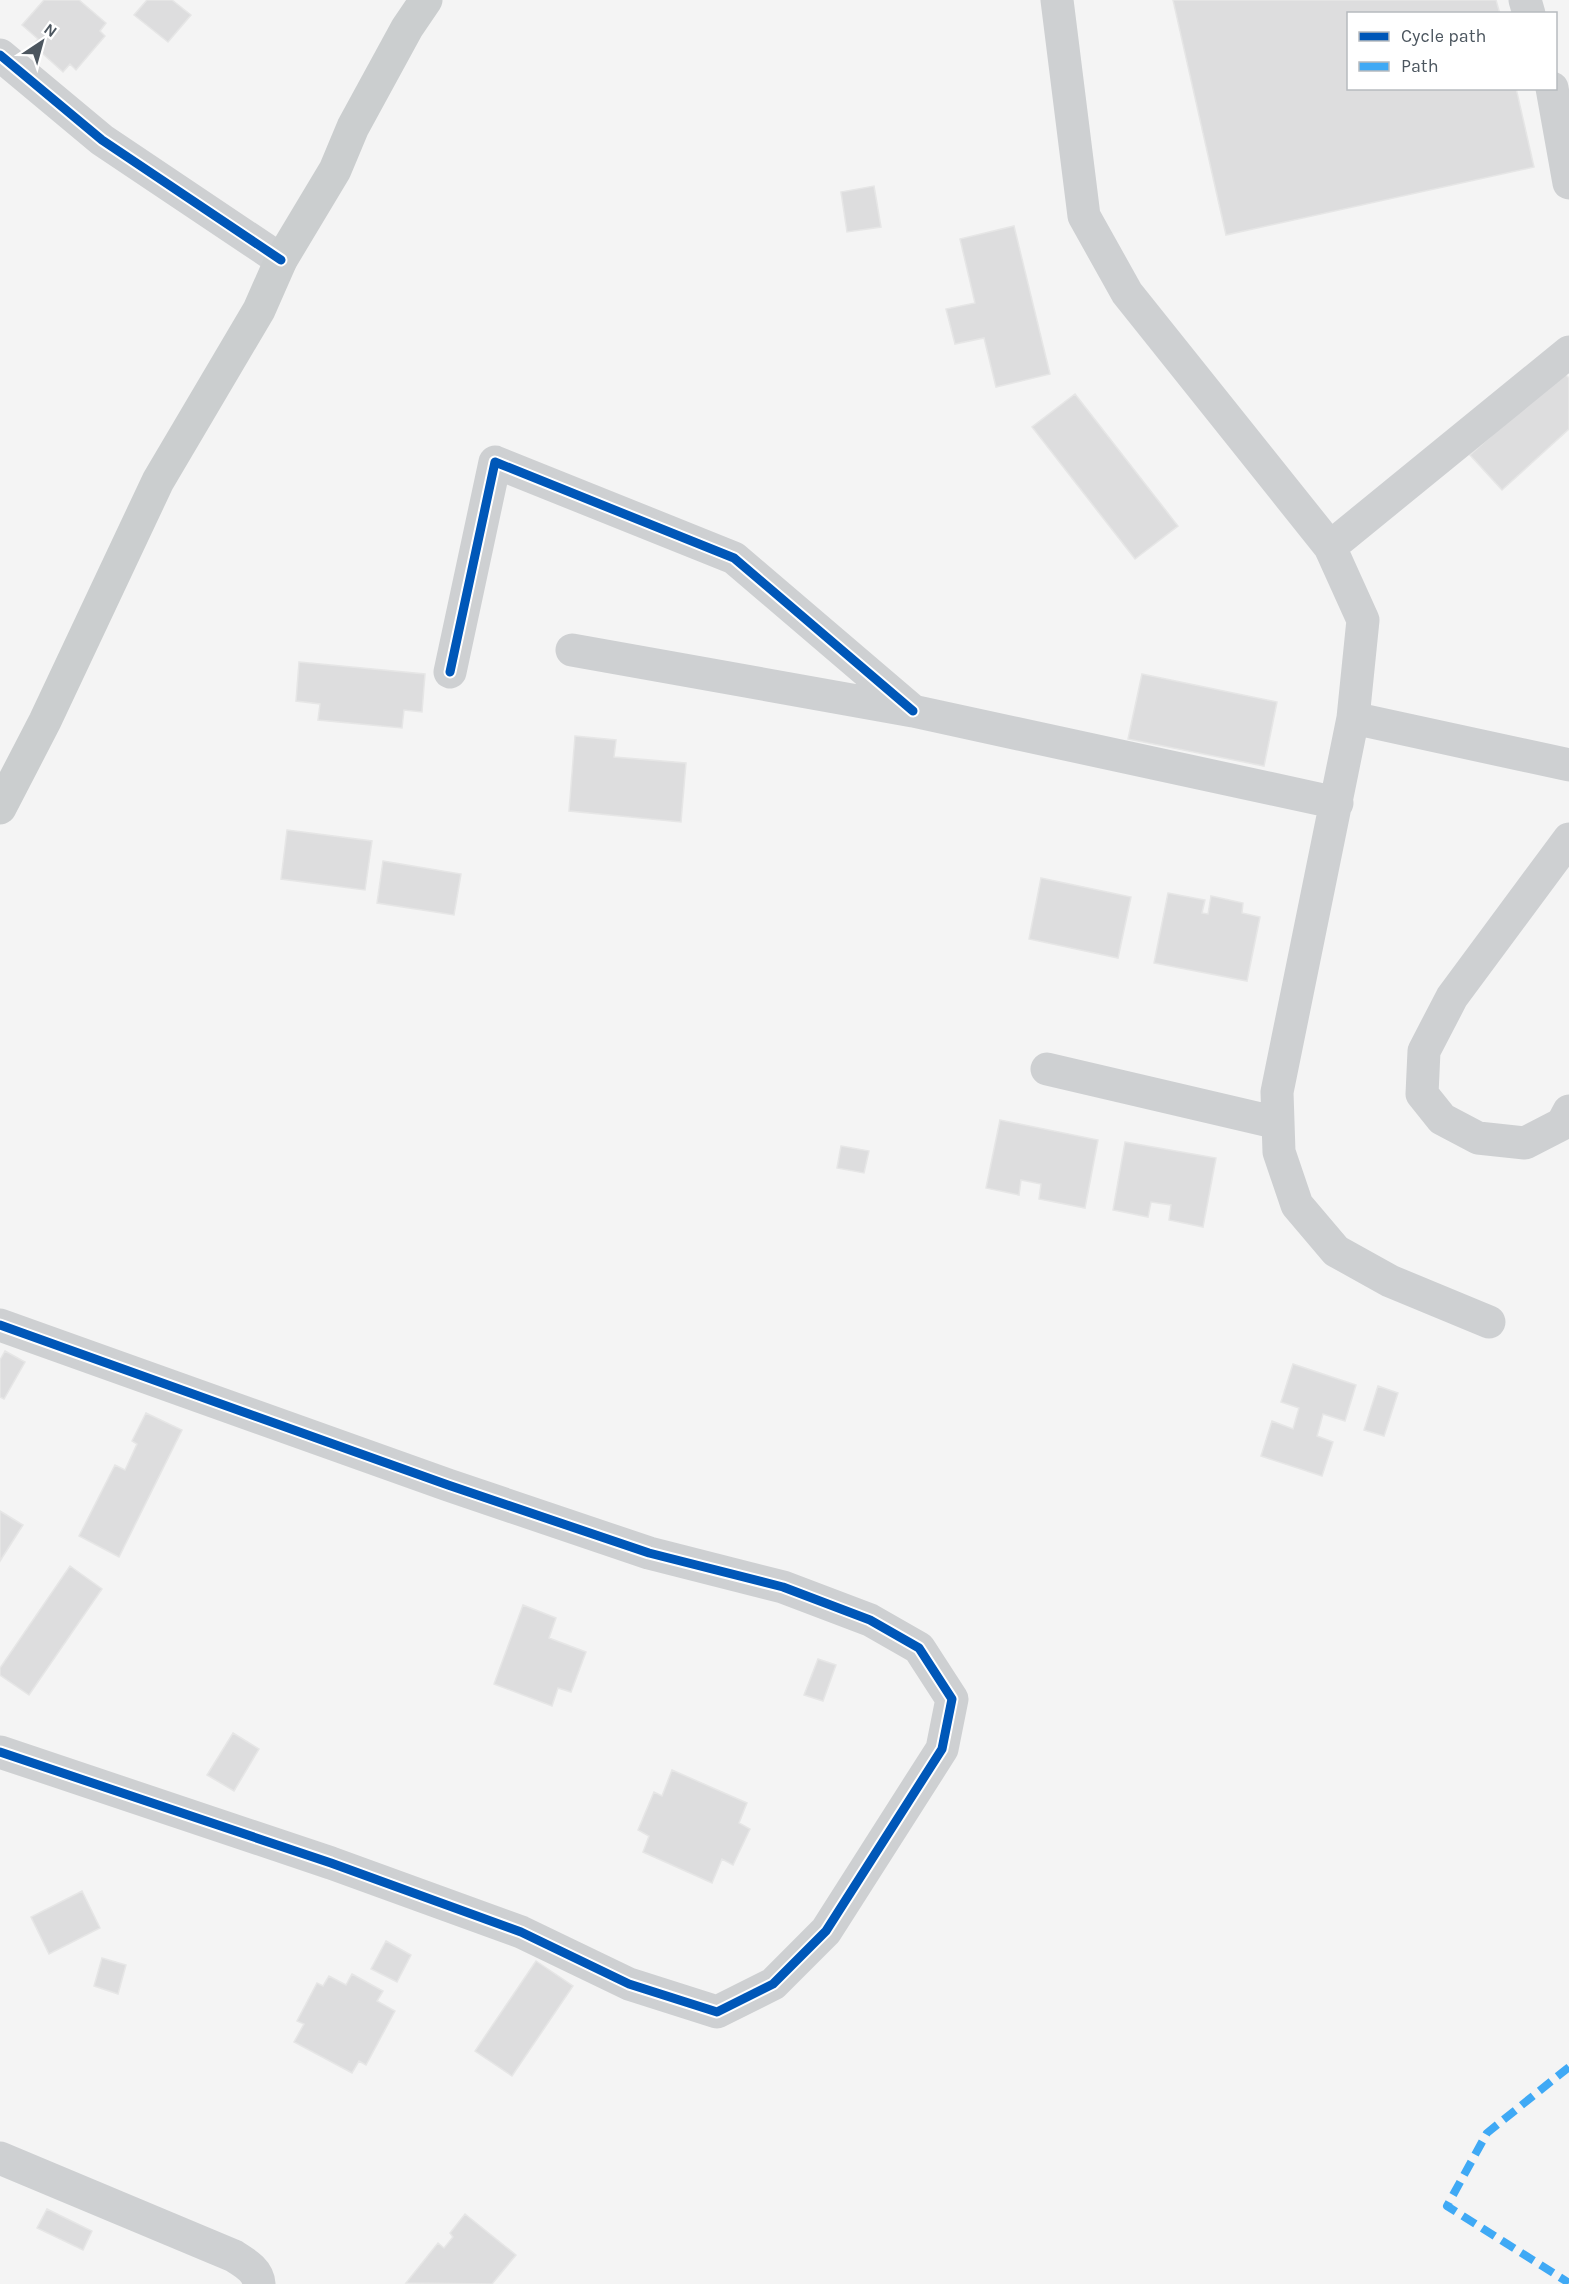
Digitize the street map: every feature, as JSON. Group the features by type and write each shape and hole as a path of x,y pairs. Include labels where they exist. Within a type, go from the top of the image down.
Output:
{"main road":[{"path":"0,808 64,681 158,481 259,310 281,260 336,170 353,127 407,28 426,0"}],"street":[{"path":"1057,0 1084,216 1127,293 1330,547 1363,620 1353,718 1277,1092 1279,1152 1297,1205 1336,1251 1390,1281 1489,1322"},
{"path":"0,55 102,140 281,260"},
{"path":"1552,90 1569,183"},
{"path":"1330,547 1569,352"},
{"path":"450,672 495,462 734,558 913,711"},
{"path":"572,650 913,711 1337,803"},
{"path":"1353,718 1569,765"},
{"path":"1569,839 1452,997 1424,1051 1422,1094 1442,1119 1478,1138 1525,1143 1562,1124 1569,1111"},
{"path":"1047,1069 1278,1123"},
{"path":"0,1325 448,1485 649,1552 783,1587 870,1620 919,1648 952,1699 942,1749 826,1931 773,1984 717,2012 629,1984 520,1932 353,1871 0,1752"},
{"path":"0,2158 234,2256 250,2266 259,2279 259,2284"}],"building":[{"path":"44,0 79,0 106,23 100,31 105,36 76,70 70,64 63,72 33,45 38,39 22,25"},
{"path":"147,0 172,0 191,15 168,42 134,15"},
{"path":"1173,0 1496,0 1499,12 1347,12 1347,90 1516,90 1534,167 1226,235"},
{"path":"874,186 881,227 847,232 841,192"},
{"path":"1014,226 1050,374 996,387 984,338 955,344 946,309 975,303 960,239"},
{"path":"1562,371 1569,378 1569,429 1502,490 1470,455"},
{"path":"1075,394 1178,526 1135,559 1032,427"},
{"path":"299,662 425,674 422,712 404,710 402,728 318,720 320,704 296,701"},
{"path":"1142,674 1277,702 1264,766 1128,739"},
{"path":"575,736 616,740 614,757 686,763 681,822 569,811"},
{"path":"287,830 372,841 365,890 281,879"},
{"path":"383,861 461,874 454,915 377,903"},
{"path":"1041,878 1131,897 1118,958 1029,939"},
{"path":"1168,893 1205,900 1202,913 1208,914 1211,896 1243,903 1242,913 1260,917 1247,981 1154,963"},
{"path":"1000,1120 1098,1140 1085,1208 1039,1199 1041,1184 1021,1180 1019,1195 986,1188"},
{"path":"1125,1142 1216,1158 1203,1227 1169,1220 1171,1205 1151,1202 1148,1217 1113,1210"},
{"path":"841,1146 869,1151 864,1173 837,1168"},
{"path":"5,1351 25,1362 4,1399 0,1397 0,1360"},
{"path":"1293,1364 1356,1385 1345,1421 1323,1414 1317,1436 1333,1442 1322,1476 1261,1456 1272,1421 1293,1429 1299,1408 1281,1402"},
{"path":"1378,1386 1398,1393 1384,1436 1364,1430"},
{"path":"146,1413 182,1430 119,1557 79,1536 115,1465 125,1470 137,1444 132,1441"},
{"path":"0,1511 23,1525 0,1561"},
{"path":"70,1566 102,1589 29,1695 0,1675 0,1668"},
{"path":"523,1605 556,1618 549,1638 586,1652 571,1692 558,1688 552,1706 494,1684"},
{"path":"818,1659 836,1665 823,1701 804,1695"},
{"path":"233,1733 259,1749 234,1791 207,1775"},
{"path":"672,1770 747,1803 739,1823 750,1829 733,1865 722,1859 712,1883 643,1852 649,1836 638,1830 654,1792 662,1796"},
{"path":"82,1891 100,1928 49,1954 31,1917"},
{"path":"386,1941 411,1955 397,1982 371,1969"},
{"path":"102,1958 126,1965 118,1994 94,1986"},
{"path":"536,1961 573,1986 512,2076 475,2051"},
{"path":"352,1974 383,1991 377,2001 395,2011 366,2065 359,2061 352,2073 294,2042 304,2024 297,2021 317,1983 323,1986 329,1976 346,1985"},
{"path":"47,2209 92,2231 83,2250 37,2228"},
{"path":"465,2214 516,2255 492,2284 406,2283 438,2243 444,2248 453,2237 450,2233"}],"marked path":[{"path":"1569,2067 1487,2133 1447,2206 1569,2283"}],"cycle path":[{"path":"0,55 102,140 281,260"},
{"path":"450,672 495,462 734,558 913,711"},
{"path":"0,1325 448,1485 649,1553 783,1587 870,1620 919,1648 952,1699 942,1749 826,1931 773,1984 717,2012 629,1984 521,1932 331,1863 0,1752"}]}
